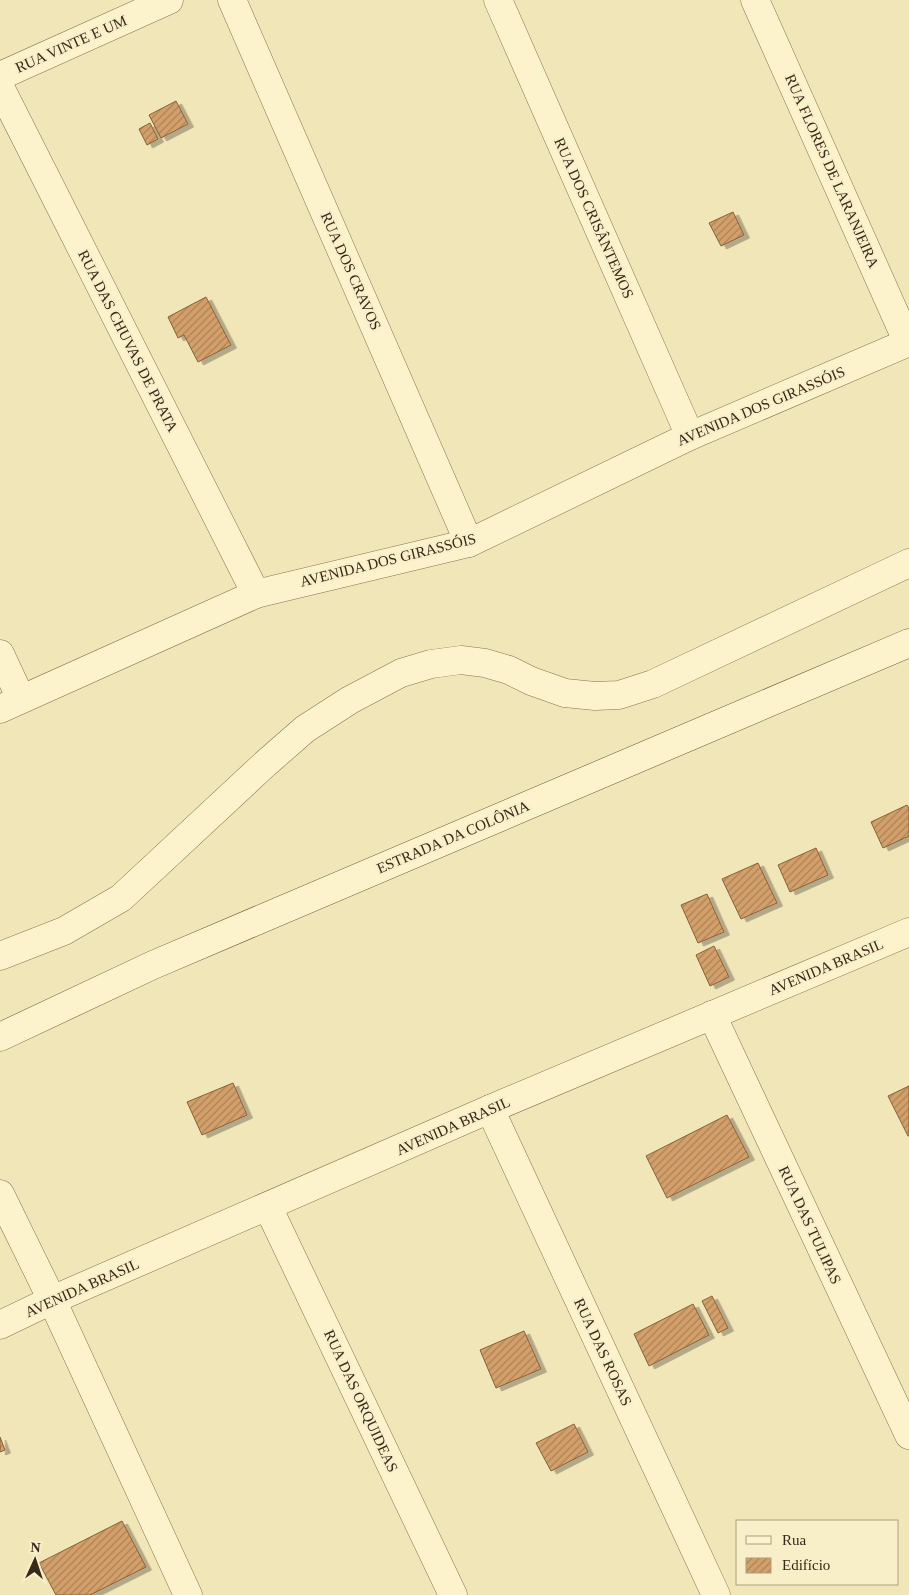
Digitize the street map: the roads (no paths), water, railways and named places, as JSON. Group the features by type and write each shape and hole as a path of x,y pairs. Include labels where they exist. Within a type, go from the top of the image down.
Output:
{"street":[{"name":"RUA VINTE E UM","path":"0,76 169,0"},
{"name":"RUA DOS CRAVOS","path":"232,0 469,543"},
{"name":"RUA DOS CRISÂNTEMOS","path":"498,0 690,436"},
{"name":"RUA FLORES DE LARANJEIRA","path":"755,0 908,342"},
{"name":"RUA DAS CHUVAS DE PRATA","path":"0,87 256,594"},
{"name":"AVENIDA DOS GIRASSÓIS","path":"11,704 256,594 469,543 690,436 908,342"},
{"path":"0,956 64,930 121,898 305,729 350,700 401,674 431,664 461,660 485,663 509,670 565,693 595,696 619,695 653,684 909,563"},
{"name":"ESTRADA DA COLÔNIA","path":"0,1037 153,965 909,643"},
{"path":"0,654 11,704"},
{"name":"AVENIDA BRASIL","path":"0,1325 52,1300 490,1109 909,932"},
{"name":"RUA DAS TULIPAS","path":"712,1015 909,1435"},
{"name":"RUA DAS ROSAS","path":"490,1109 716,1595"},
{"path":"0,1194 52,1300 188,1595"},
{"name":"RUA DAS ORQUIDEAS","path":"268,1207 453,1595"}]}
